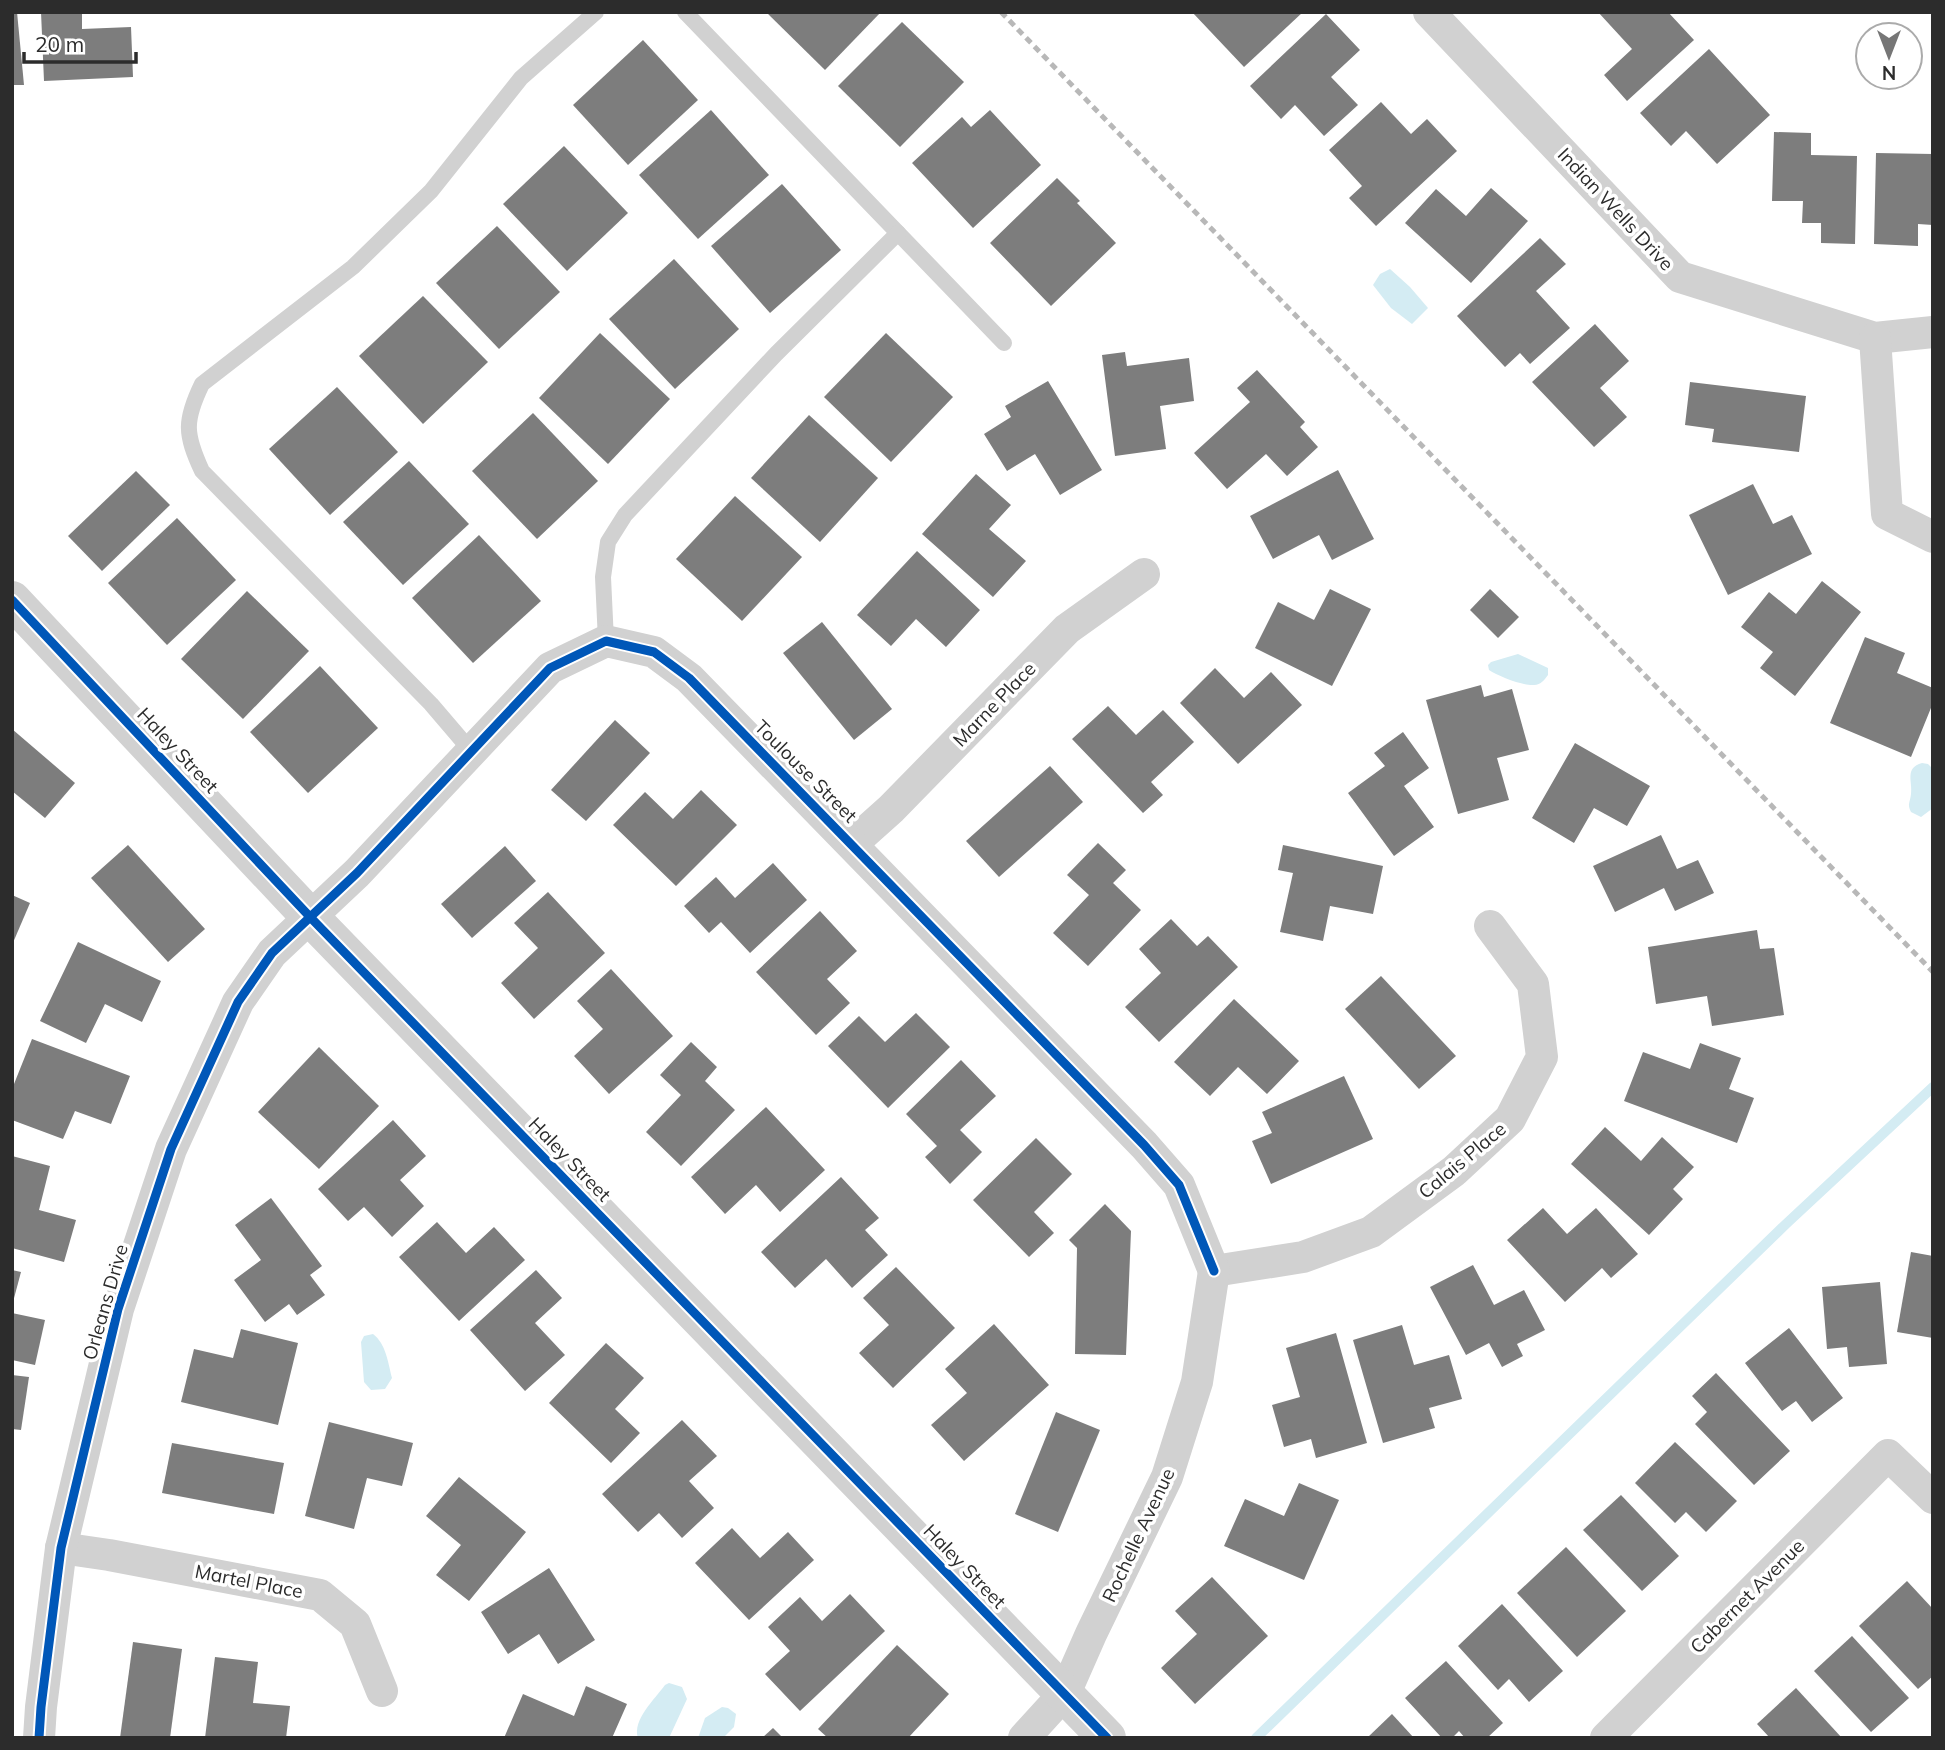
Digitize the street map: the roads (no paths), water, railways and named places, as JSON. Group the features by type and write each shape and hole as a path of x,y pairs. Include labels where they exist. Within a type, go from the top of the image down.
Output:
{"street":[{"name":"Indian Wells Drive","path":"1429,12 1680,277 1875,338 1933,332"},
{"path":"1875,338 1887,514 1933,537"},
{"name":"Marne Place","path":"852,843 891,809 1067,628 1144,574"},
{"name":"Haley Street","path":"12,600 311,918 1107,1738"},
{"path":"311,918 357,873 550,668 606,641"},
{"name":"Toulouse Street","path":"606,641 654,652 689,678 1144,1145 1179,1185 1214,1271"},
{"name":"Orleans Drive","path":"39,1738 61,1548 118,1309 171,1149 238,1002 272,953 311,918"},
{"name":"Calais Place","path":"1214,1271 1303,1257 1371,1232 1454,1171 1510,1119 1542,1057 1533,984 1490,926"},
{"name":"Rochelle Avenue","path":"1024,1738 1065,1693 1167,1477 1197,1382 1214,1271"},
{"name":"Cabernet Avenue","path":"1606,1738 1888,1455 1933,1498"},
{"name":"Martel Place","path":"61,1548 320,1595 355,1624 382,1691"}],"lane":[{"path":"472,751 431,704 202,471 190,444 190,409 202,384 353,267 431,191 521,78 596,12"},
{"path":"685,12 1004,342"},
{"path":"606,641 603,577 608,542 625,515 776,354 898,233"}],"water":[{"path":"1390,269 1428,308 1412,324 1391,308 1373,285 1380,274"},
{"path":"1518,654 1548,668 1548,675 1542,682 1536,685 1524,684 1489,670 1488,665 1491,662"},
{"path":"1922,763 1933,769 1933,808 1921,817 1911,812 1909,805 1911,772 1916,765"},
{"path":"373,1334 384,1348 392,1378 385,1389 371,1390 364,1382 361,1342 364,1336"},
{"path":"669,1683 682,1687 687,1699 669,1738 638,1738 641,1717"},
{"path":"722,1707 736,1714 734,1727 723,1738 698,1738 705,1718"}],"waterway":[{"path":"1256,1738 1786,1224 1933,1087"}],"railway":[{"path":"1001,12 1933,972"}]}
